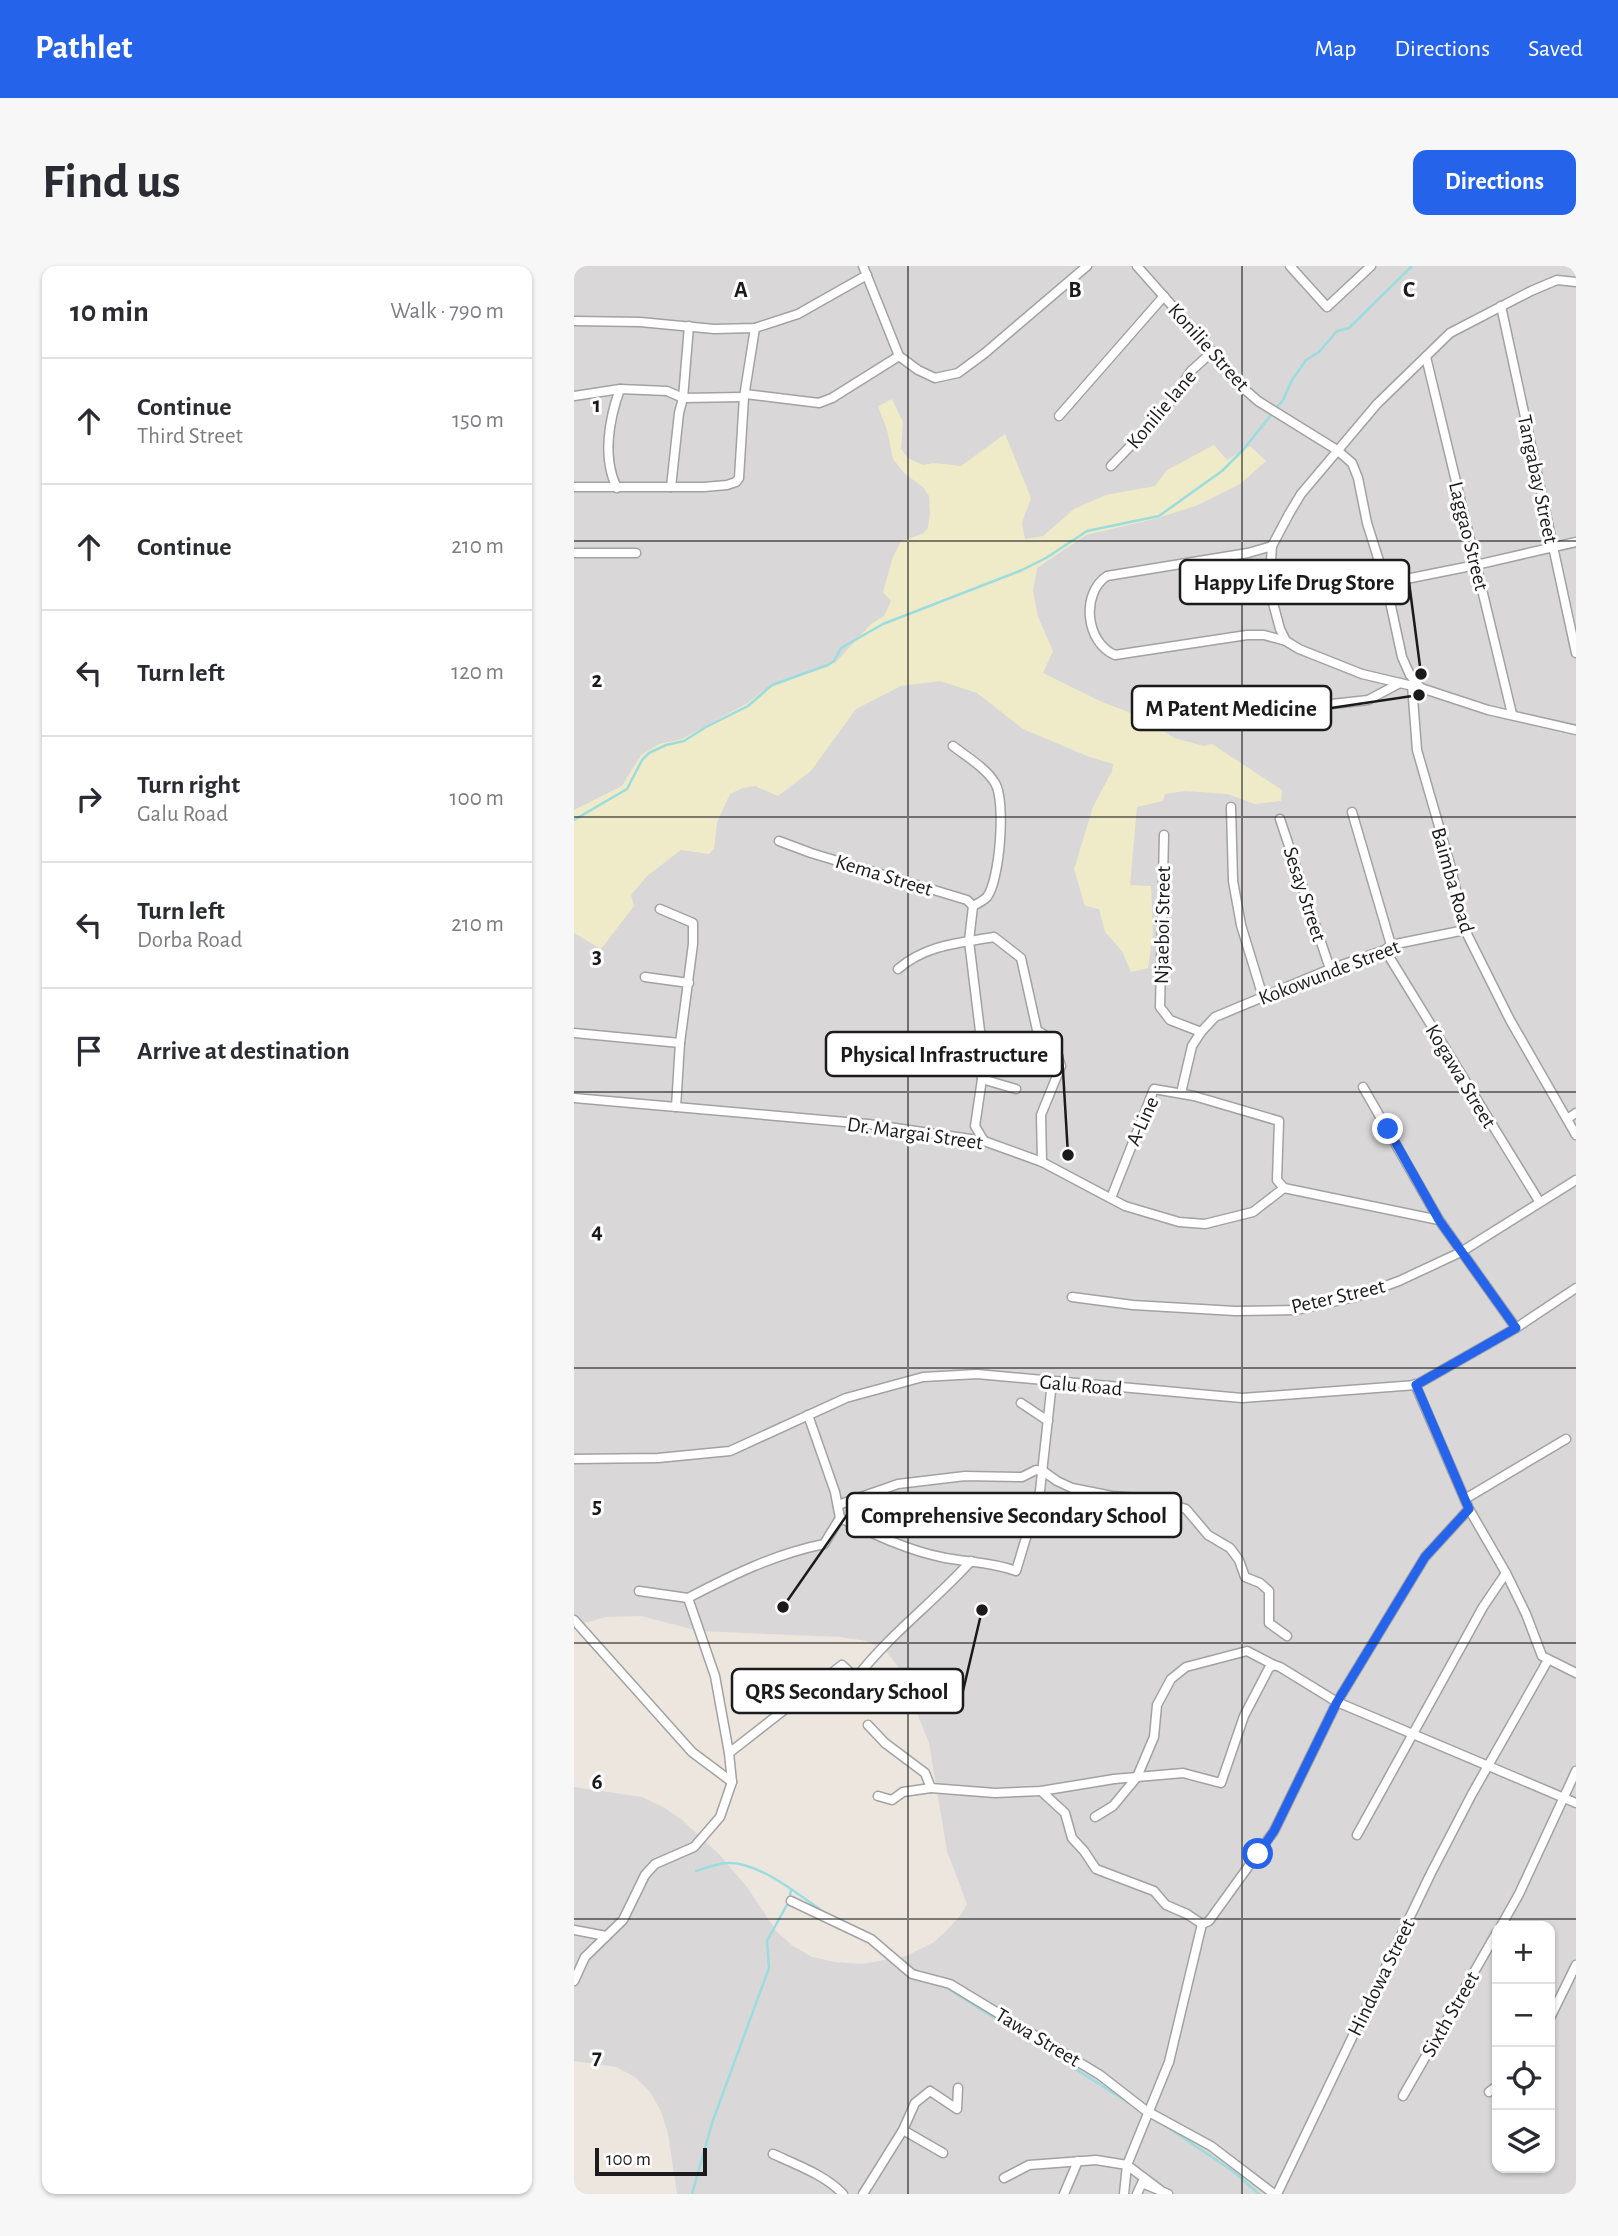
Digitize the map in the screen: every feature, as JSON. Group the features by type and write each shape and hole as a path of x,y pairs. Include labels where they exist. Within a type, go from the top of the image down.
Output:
{"street":[{"path":"863,266 899,356 935,378 958,373 1087,266"},
{"name":"Konilie Street","path":"1137,266 1235,381 1258,401 1337,450"},
{"path":"1290,266 1327,307 1371,266"},
{"path":"574,321 714,329 755,328 798,314 867,275"},
{"path":"1286,641 1274,612 1269,588 1272,546 1301,494 1377,404 1450,333 1557,280 1576,282"},
{"path":"1059,416 1164,296"},
{"name":"Tangabay Street","path":"1501,306 1576,653"},
{"path":"671,487 689,326"},
{"path":"574,487 704,487 736,482 739,478 745,396 755,328"},
{"name":"Konilie lane","path":"1111,466 1165,410 1191,372 1212,352"},
{"path":"574,396 620,389 667,391 683,398 745,396 819,403 832,398 899,356"},
{"name":"Laggao Street","path":"1426,357 1512,715"},
{"path":"617,488 611,476 609,446 613,408 620,389"},
{"path":"1337,450 1352,463 1358,478 1367,523 1386,583 1402,657 1410,675 1422,688"},
{"path":"1386,583 1576,542"},
{"path":"1272,546 1248,553 1107,576 1099,581 1093,590 1091,626 1109,652 1115,655 1247,635 1264,635 1286,641 1299,649 1362,674 1576,730"},
{"path":"574,553 636,553"},
{"path":"1188,720 1368,700 1400,683"},
{"name":"Baimba Road","path":"1412,685 1417,750 1451,868 1465,930 1510,1020 1576,1135"},
{"path":"953,746 994,782 1001,796 995,873 987,897 973,906 970,941 980,1031 982,1079 975,1126 984,1142"},
{"path":"1231,807 1233,881 1241,925 1263,997"},
{"name":"Kogawa Street","path":"1352,812 1388,947 1410,995 1467,1081 1500,1141 1539,1201"},
{"name":"Sesay Street","path":"1280,818 1330,969"},
{"name":"Njaeboi Street","path":"1164,835 1160,1007 1170,1020 1201,1032"},
{"name":"Kema Street","path":"779,841 967,900 973,906"},
{"path":"660,909 693,923 676,1107"},
{"name":"Kokowunde Street","path":"1201,1032 1215,1017 1330,969 1388,947 1465,930"},
{"path":"898,969 912,957 935,947 994,937 1021,958 1037,1030 1052,1040 1061,1066 1041,1115 1042,1162"},
{"path":"645,977 689,983"},
{"name":"A-Line","path":"1111,1198 1154,1089 1181,1093 1192,1046 1201,1032"},
{"path":"574,1033 680,1043"},
{"path":"982,1079 1016,1089"},
{"path":"1363,1087 1439,1220 1516,1328"},
{"path":"1181,1093 1279,1121 1277,1180 1284,1188 1439,1220"},
{"name":"Dr. Margai Street","path":"574,1098 868,1124 984,1142 1042,1162 1125,1206 1179,1222 1205,1224 1254,1212 1284,1188"},
{"path":"1567,1119 1576,1113"},
{"name":"Peter Street","path":"1072,1297 1133,1305 1210,1310 1296,1310 1355,1297 1399,1281 1461,1252 1576,1180"},
{"name":"Galu Road","path":"574,1459 658,1458 730,1451 846,1398 923,1377 977,1374 1242,1398 1415,1385 1516,1328 1576,1288"},
{"path":"840,1518 876,1535 941,1558 994,1563 1016,1571 1040,1491 1052,1382"},
{"path":"1415,1385 1469,1509 1506,1573 1542,1656 1576,1673"},
{"path":"1021,1403 1048,1421"},
{"path":"639,1591 688,1598 724,1579 788,1552 824,1544 840,1518 808,1415"},
{"path":"1465,1499 1566,1439"},
{"path":"838,1506 898,1484 965,1476 1022,1477 1036,1471 1043,1471 1072,1488 1112,1496 1153,1499 1185,1509 1208,1535 1230,1548 1239,1560 1245,1577 1260,1583 1269,1591 1269,1623 1287,1636"},
{"path":"1041,1791 1065,1813 1072,1838 1084,1850 1096,1869 1154,1891 1166,1905 1202,1924 1209,1922 1274,1831 1337,1702 1425,1557 1469,1509"},
{"path":"729,1753 842,1665 856,1678 878,1650 971,1561"},
{"path":"1357,1835 1483,1607 1506,1573"},
{"path":"574,1981 585,1957 623,1920 645,1875 655,1864 694,1847 720,1817 732,1782 715,1676 688,1598"},
{"path":"574,1620 692,1752 732,1782"},
{"path":"1095,1817 1113,1806 1137,1777 1154,1737 1157,1705 1171,1679 1186,1667 1247,1651 1280,1667 1337,1702 1576,1803"},
{"name":"Hindowa Street","path":"1275,2194 1431,1873 1548,1660"},
{"path":"878,1796 892,1800 903,1792 931,1788 995,1793 1041,1791 1183,1773 1221,1783 1244,1716 1273,1665"},
{"path":"868,1724 885,1743 925,1773 931,1788"},
{"path":"1504,1921 1576,1771"},
{"name":"Tawa Street","path":"791,1901 871,1938 912,1974 950,1984 1100,2075 1149,2113 1211,2146 1275,2194"},
{"path":"1124,2194 1127,2165 1169,2062 1202,1924"},
{"path":"574,1930 606,1936"},
{"name":"Sixth Street","path":"1404,2096 1492,1941"},
{"path":"1555,2008 1576,1965"},
{"path":"863,2194 904,2130 915,2103 930,2091 957,2109 958,2088"},
{"path":"904,2130 943,2153"},
{"path":"773,2154 810,2171 837,2187 843,2194"},
{"path":"1004,2178 1029,2165 1096,2160 1127,2165 1164,2192"},
{"path":"1064,2194 1078,2161"},
{"path":"1137,2194 1142,2183 1164,2192"}],"shaded area":[{"path":"574,266 1576,266 1576,2194 677,2194 668,2134 661,2111 650,2092 635,2077 616,2067 574,2061 574,1787 642,1797 681,1819 720,1855 747,1887 777,1932 812,1957 862,1964 906,1956 934,1942 960,1916 967,1904 947,1851 929,1743 899,1668 886,1651 866,1641 841,1637 699,1631 641,1616 606,1617 574,1629"},
{"path":"892,399 903,422 901,449 908,458 923,465 933,463 961,466 1005,434 1031,498 1022,523 1025,539 1043,536 1074,509 1106,495 1155,486 1167,470 1214,445 1227,460 1250,446 1266,461 1240,484 1198,505 1158,518 1086,535 1037,568 1033,591 1038,617 1053,651 1043,673 1102,702 1144,718 1174,738 1204,746 1212,744 1282,790 1281,801 1255,804 1227,794 1186,791 1165,794 1163,801 1137,807 1130,885 1151,886 1153,934 1148,968 1131,972 1122,951 1105,932 1099,909 1085,906 1074,869 1093,807 1113,764 1023,729 977,693 940,681 901,686 856,709 811,771 778,796 755,786 730,794 717,822 714,849 709,854 681,850 647,876 631,895 634,906 601,949 574,933 574,810 622,786 641,755 659,744 682,739 746,704 764,690 836,662 871,624 884,616 891,601 883,592 893,557 901,541 922,534 928,528 930,514 929,496 923,487 905,474 893,459 887,430 878,406"}],"waterway":[{"path":"574,820 627,789 642,760 649,753 684,741 748,706 772,685 828,665 834,661 841,648 883,624 1022,570 1087,531 1159,516 1222,471 1243,450 1283,400 1292,380 1306,360 1319,352 1337,331 1349,328 1412,266"},
{"path":"696,1871 728,1863 753,1868 779,1881 825,1913"},
{"path":"692,2194 712,2123 769,1968 767,1941 789,1901 791,1890"},
{"path":"905,1963 917,1971"},
{"path":"944,1986 1134,2106"},
{"path":"1163,2124 1234,2172 1259,2194"}],"place":[{"name":"Happy Life Drug Store","path":"1421,674"},
{"name":"M Patent Medicine","path":"1419,695"},
{"name":"Physical Infrastructure","path":"1068,1155"},
{"name":"Comprehensive Secondary School","path":"783,1607"},
{"name":"QRS Secondary School","path":"982,1610"}],"route":[{"path":"1258,1854 1274,1831 1337,1702 1425,1557 1469,1509 1416,1385 1516,1328 1439,1220 1388,1129"}]}
